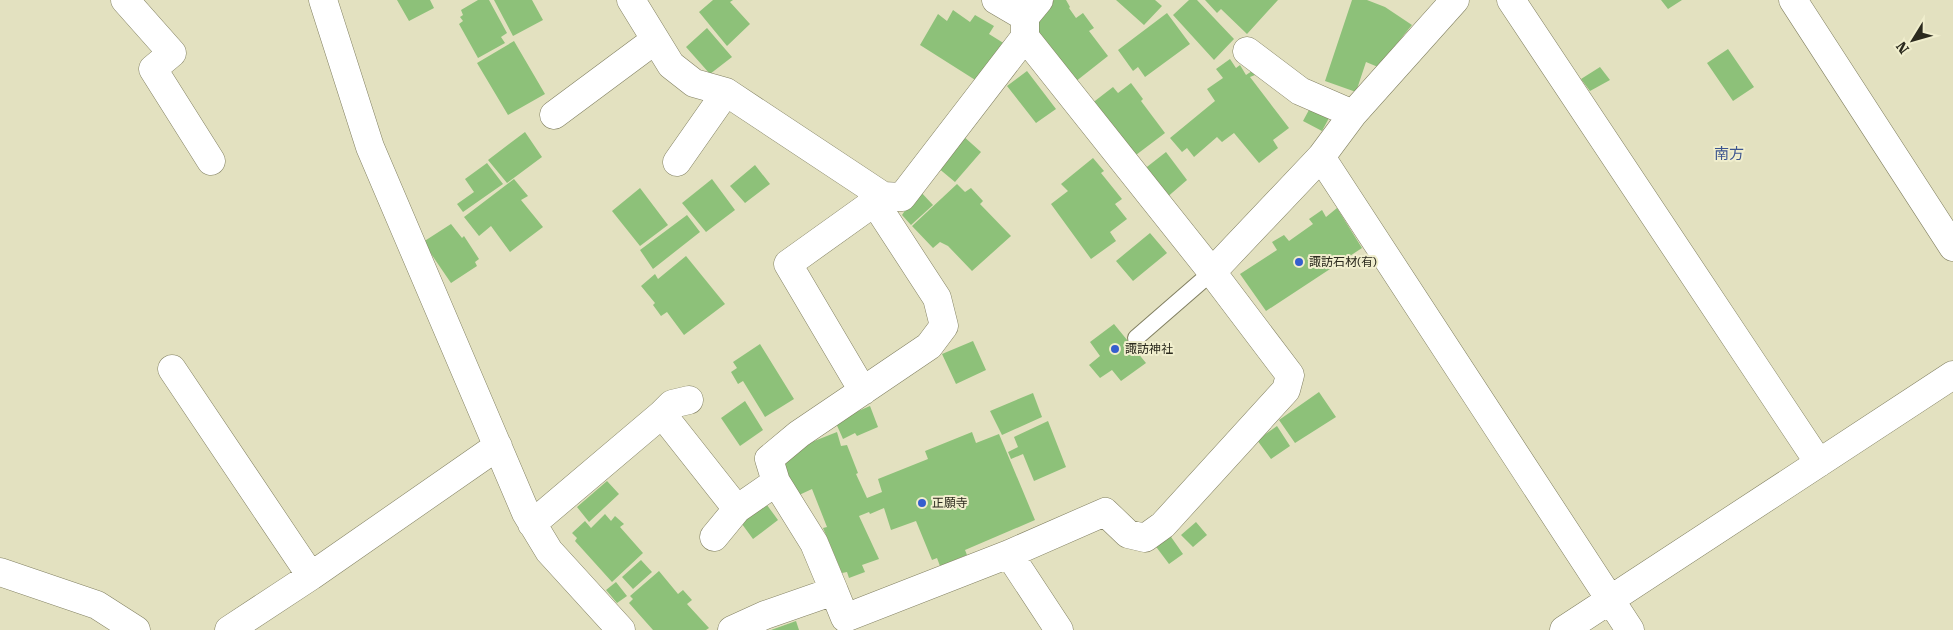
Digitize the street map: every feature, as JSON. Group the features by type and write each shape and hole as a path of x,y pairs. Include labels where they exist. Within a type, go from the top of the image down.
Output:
{"street":[{"path":"125,0 172,53 153,69 211,161"},
{"path":"324,0 370,147 532,524 549,551 621,630"},
{"path":"631,0 671,66 694,83 726,92 883,196 902,197 1030,18"},
{"path":"883,196 881,212 937,298 944,326 929,346 799,434 769,459 776,482 814,542 846,624 1105,512 1128,534 1144,538 1163,525 1286,390 1290,375 1212,272 1030,18 996,0"},
{"path":"1212,272 1321,157 1353,114 1455,0"},
{"path":"1512,0 1819,462"},
{"path":"1793,0 1953,247"},
{"path":"554,115 656,40"},
{"path":"1247,51 1300,91 1353,114"},
{"path":"677,162 726,92"},
{"path":"1321,157 1630,630"},
{"path":"863,391 788,264 883,196"},
{"path":"172,369 310,576"},
{"path":"1564,630 1953,375"},
{"path":"532,524 672,404 688,400"},
{"path":"662,414 737,509"},
{"path":"229,630 498,446"},
{"path":"714,537 737,509 776,482"},
{"path":"1009,554 1059,630"},
{"path":"0,572 97,605 136,630"},
{"path":"732,630 765,615 834,591"}],"lane":[{"path":"1136,338 1212,272"}],"building":[{"path":"397,0 430,0 434,8 409,21"},
{"path":"478,0 489,0 507,33 501,37 505,43 478,58 459,24 463,21 460,17 463,15 461,10"},
{"path":"494,0 532,0 543,20 513,36"},
{"path":"713,0 733,0 730,2 750,24 727,46 699,12"},
{"path":"1054,0 1066,0 1076,18 1083,13 1094,28 1089,31 1108,56 1075,82 1034,30 1035,21 1042,9"},
{"path":"1116,0 1155,0 1162,6 1144,25"},
{"path":"1189,0 1197,0 1234,39 1214,60 1173,15"},
{"path":"1205,0 1278,0 1247,34 1221,9 1217,13"},
{"path":"1352,0 1367,0 1385,7 1412,25 1378,67 1366,62 1356,92 1325,81"},
{"path":"1661,0 1682,0 1668,9"},
{"path":"953,10 970,22 975,15 994,26 989,34 1005,44 980,83 920,45 938,14 947,21"},
{"path":"1167,13 1190,44 1145,77 1138,67 1133,71 1118,50"},
{"path":"707,28 732,57 710,74 686,47"},
{"path":"514,41 545,94 508,115 477,63"},
{"path":"1728,49 1754,87 1733,101 1707,63"},
{"path":"1230,59 1236,68 1240,65 1246,75 1252,71 1255,75 1250,77 1289,128 1273,140 1278,148 1259,163 1234,133 1222,142 1217,137 1194,157 1187,148 1182,152 1170,138 1215,101 1207,89 1223,78 1216,69"},
{"path":"1600,67 1610,80 1590,91 1581,79"},
{"path":"1027,71 1056,109 1036,123 1007,86"},
{"path":"1131,83 1143,99 1141,101 1165,133 1132,158 1091,104 1113,87 1118,93"},
{"path":"1310,108 1329,118 1322,131 1303,121"},
{"path":"525,132 542,157 507,183 488,160"},
{"path":"962,135 981,152 955,182 937,167"},
{"path":"1166,152 1187,180 1165,199 1143,170"},
{"path":"1093,158 1104,171 1101,173 1122,199 1115,204 1127,219 1110,232 1116,241 1091,259 1051,204 1068,191 1061,184"},
{"path":"487,163 503,184 463,212 457,204 474,192 465,179"},
{"path":"755,165 770,184 745,203 730,186"},
{"path":"514,179 528,196 521,200 543,227 510,252 491,226 479,236 464,217"},
{"path":"712,179 735,210 706,232 682,203"},
{"path":"957,184 965,192 971,188 983,201 980,204 1011,236 972,271 948,246 940,242 933,248 912,226"},
{"path":"640,188 668,225 640,246 612,211"},
{"path":"919,190 933,205 911,225 902,215"},
{"name":"諏訪石材(有)","path":"1337,208 1362,248 1266,311 1240,274 1277,250 1272,242 1284,235 1289,241 1313,224 1309,219 1322,210 1326,217"},
{"path":"687,215 700,232 653,269 640,250"},
{"path":"451,224 462,238 464,236 479,259 475,262 477,266 451,283 423,242"},
{"path":"1150,233 1167,253 1133,281 1116,261"},
{"path":"686,256 725,304 684,335 667,312 661,316 653,305 655,303 641,286 655,274 658,279"},
{"name":"諏訪神社","path":"1114,324 1146,363 1121,381 1112,370 1100,378 1089,365 1100,356 1090,342"},
{"path":"973,341 986,370 956,384 942,354"},
{"path":"760,344 794,399 765,417 743,381 738,384 731,372 737,368 733,362"},
{"path":"1319,392 1336,417 1295,443 1279,420"},
{"path":"1033,393 1042,417 1002,435 990,411"},
{"path":"745,401 763,430 740,446 721,418"},
{"path":"870,406 878,427 857,436 855,433 843,439 835,421"},
{"path":"1048,421 1066,467 1034,481 1023,454 1011,459 1008,452 1018,447 1014,437"},
{"path":"1277,426 1290,446 1271,459 1257,440"},
{"name":"正願寺","path":"837,432 841,446 847,445 858,473 856,474 867,498 882,492 878,479 928,459 925,451 972,432 976,443 999,434 1035,520 965,550 967,555 940,566 937,558 932,560 916,521 891,530 884,508 870,514 869,512 859,516 879,559 862,565 865,572 849,578 847,572 842,573 823,528 827,527 812,489 797,496 783,463 791,459 789,451"},
{"path":"607,481 619,494 589,522 577,507"},
{"path":"764,501 778,520 753,539 739,520"},
{"path":"605,514 611,521 615,516 624,524 620,527 643,553 612,582 575,541 577,538 572,533 585,521 591,528"},
{"path":"1196,522 1207,535 1193,547 1181,535"},
{"path":"1169,534 1183,554 1169,564 1154,544"},
{"path":"641,560 652,572 633,589 622,577"},
{"path":"659,571 678,594 683,590 692,600 687,604 709,628 706,630 653,630 629,603 633,599 630,596"},
{"path":"616,582 627,596 617,603 606,590"},
{"path":"796,621 799,630 771,630"}],"place":[{"name":"諏訪石材(有)","path":"1299,262"},
{"name":"諏訪神社","path":"1115,349"},
{"name":"正願寺","path":"922,503"}],"district":[{"name":"南方","path":"1729,154"}]}
